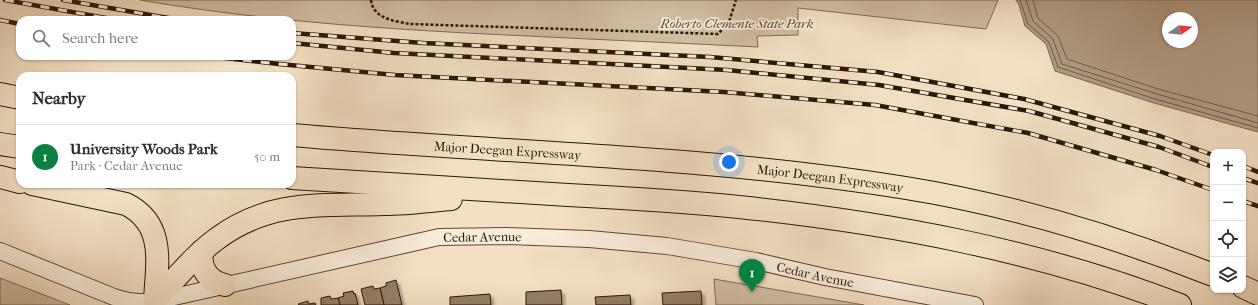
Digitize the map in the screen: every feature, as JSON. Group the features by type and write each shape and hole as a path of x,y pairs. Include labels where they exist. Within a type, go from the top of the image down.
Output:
{"highway":[{"path":"0,94 16,97"},
{"name":"Major Deegan Expressway","path":"296,135 423,145 700,162 770,169 908,188 1043,218 1110,238 1175,260 1210,274"},
{"path":"0,144 16,146"},
{"path":"0,178 16,181"},
{"path":"296,178 530,192 738,207 807,215 914,232 1012,252 1078,270 1146,292 1180,305"},
{"path":"51,188 126,204 135,208 142,214 149,222 157,243 158,255 156,300"},
{"path":"156,300 202,251 217,238 234,227 263,214 295,207 386,204 530,192"},
{"path":"202,251 200,260 205,272 214,281 225,286"},
{"path":"1246,288 1258,294"}],"street":[{"name":"Cedar Avenue","path":"0,251 129,302 139,303 225,286 439,237 506,236 589,239 667,246 756,261 824,277 975,305"}],"path":[{"path":"371,0 372,4 382,18 410,24 718,34 729,22 736,0"}],"green space":[{"name":"Roberto Clemente State Park","path":"140,0 998,0 986,29 798,8 798,35 757,36 758,47 382,28 296,20 296,16 256,16 188,8"},
{"path":"0,278 70,305 0,305"},
{"path":"714,279 864,305 716,305"}],"water":[{"path":"1016,0 1258,0 1258,132 1154,103 1055,71 1046,44 1025,26"}],"building":[{"path":"396,280 402,305 384,305 380,288 386,286 386,283"},
{"path":"373,286 374,289 380,288 384,305 365,305 361,289"},
{"path":"561,290 562,305 526,305 526,292"},
{"path":"353,291 354,294 355,293 358,305 340,305 338,298 344,296 343,293"},
{"path":"701,291 702,305 663,305 662,293"},
{"path":"490,294 491,305 450,305 450,297"},
{"path":"630,295 631,305 596,305 595,297"},
{"path":"330,296 331,299 338,298 340,305 321,305 321,298"},
{"path":"308,301 309,304 315,303 316,305 298,304"}],"railway":[{"path":"5,0 95,16"},
{"path":"63,0 157,16"},
{"path":"0,20 16,23"},
{"path":"296,33 423,43 710,57 878,72 1024,99 1160,136 1210,154"},
{"path":"296,43 394,53 727,70 879,85 1029,111 1159,147 1210,166"},
{"path":"243,60 395,75 724,92 875,105 1028,133 1156,170 1210,189"},
{"path":"1246,167 1258,172"},
{"path":"1246,179 1258,183"},
{"path":"1246,202 1258,206"}],"place":[{"name":"University Woods Park","path":"752,292"}]}
